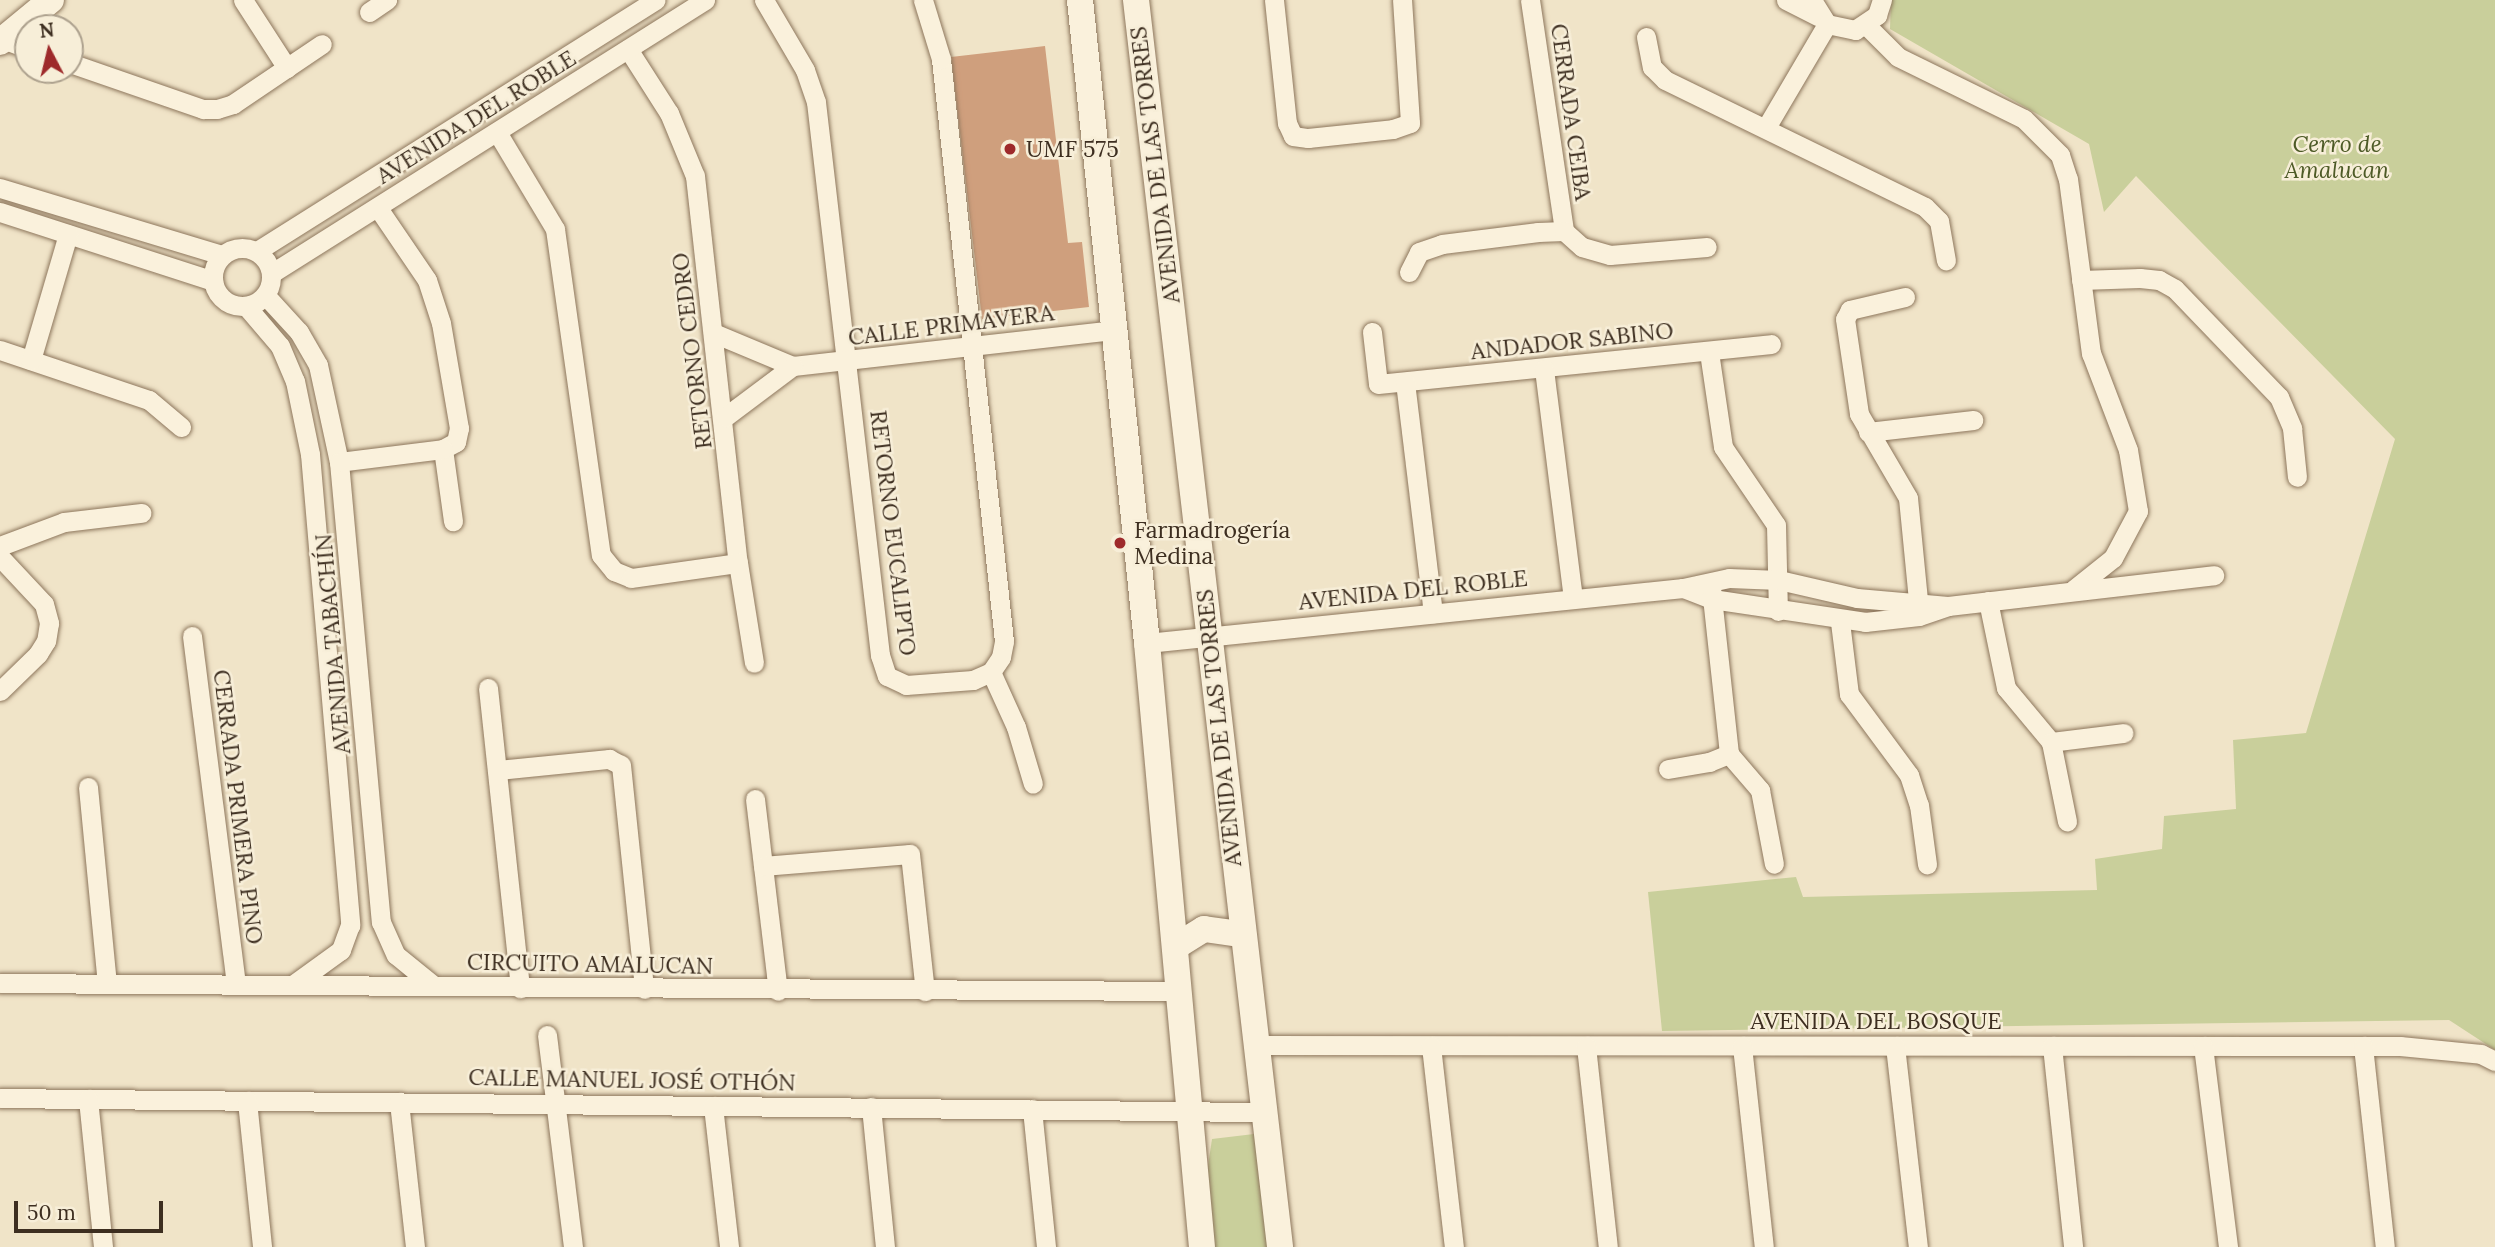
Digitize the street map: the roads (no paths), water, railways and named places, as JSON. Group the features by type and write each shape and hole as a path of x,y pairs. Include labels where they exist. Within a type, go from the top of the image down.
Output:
{"street":[{"path":"1,40 51,0"},
{"path":"243,0 287,68"},
{"path":"369,12 387,0"},
{"name":"AVENIDA DEL ROBLE","path":"257,251 656,0"},
{"name":"AVENIDA DEL ROBLE","path":"272,273 705,0"},
{"name":"RETORNO EUCALIPTO","path":"764,0 805,70 816,102 880,655 887,676 906,685 973,680 991,672"},
{"path":"923,0 942,59 1004,641 1001,657 991,672 1016,727 1033,785"},
{"path":"1080,0 1147,643 1202,1247"},
{"name":"AVENIDA DE LAS TORRES","path":"1136,0 1241,934 1280,1247"},
{"path":"1274,0 1287,123 1293,136 1357,133 1410,122 1402,0"},
{"name":"CERRADA CEIBA","path":"1530,0 1563,231"},
{"path":"1786,0 1819,13 1839,30 1866,25 1882,0"},
{"path":"1767,126 1819,13"},
{"path":"1866,25 1898,57 2024,119 2044,135 2060,155 2068,178 2091,353 2129,450 2138,511 2113,558 2074,589"},
{"path":"1646,37 1657,74 1767,126 1933,213 1942,231 1946,260"},
{"path":"84,68 203,109 233,104 322,44"},
{"name":"RETORNO CEDRO","path":"628,49 686,146 695,176 716,334 738,563 754,663"},
{"path":"497,132 555,229 596,535 601,555 614,571 631,578 738,563"},
{"path":"0,188 222,255 245,247 257,251 272,273 265,296 246,306 231,304 219,295 213,281 222,255"},
{"path":"340,462 443,449 456,442 459,428 436,302 378,208"},
{"path":"0,212 213,281"},
{"path":"1409,272 1419,252 1442,244 1563,231 1582,247 1610,255 1707,247"},
{"path":"31,360 68,234"},
{"path":"2081,280 2140,278 2160,280 2175,289 2280,397 2291,428 2297,477"},
{"name":"AVENIDA TABACHÍN","path":"265,296 299,332 318,365 340,462 381,922 396,955 435,986"},
{"path":"1905,297 1850,310 1844,319 1859,414 1908,498 1918,608"},
{"name":"AVENIDA TABACHÍN","path":"246,306 280,346 295,381 310,454 350,925"},
{"name":"CALLE PRIMAVERA","path":"716,334 793,366 1115,331"},
{"name":"ANDADOR SABINO","path":"1372,332 1378,384 1771,344"},
{"path":"0,350 149,400 181,428"},
{"path":"1709,352 1718,432 1723,447 1776,525 1779,580 1774,595 1787,613 1803,599 1800,583"},
{"path":"725,416 793,366"},
{"path":"1544,369 1573,598"},
{"path":"1405,382 1433,613"},
{"path":"1868,432 1973,420"},
{"path":"443,449 453,521"},
{"path":"0,546 64,522 141,513"},
{"path":"0,557 44,604 49,623 47,641 38,654 0,691"},
{"name":"AVENIDA DEL ROBLE","path":"1711,589 1787,613 1840,621 1918,608 2214,575"},
{"name":"AVENIDA DEL ROBLE","path":"1147,643 1573,598 1711,589 1779,580 1857,598 1918,608"},
{"path":"1711,589 1729,754 1760,790 1774,864"},
{"path":"1988,601 2006,688 2051,742 2067,821"},
{"path":"1840,621 1849,694 1912,782 1927,864"},
{"name":"CERRADA PRIMERA PINO","path":"192,636 236,984"},
{"path":"488,688 520,988"},
{"path":"2051,742 2123,733"},
{"path":"1668,769 1709,762 1729,754"},
{"path":"498,770 609,759 621,765 644,989"},
{"path":"88,787 107,983"},
{"path":"755,799 778,991"},
{"path":"763,866 898,851 910,854 925,991"},
{"path":"294,984 341,950 350,925 381,922"},
{"path":"1175,947 1204,929 1241,934"},
{"name":"CIRCUITO AMALUCAN","path":"0,983 778,991 1179,991"},
{"path":"547,1035 572,1247"},
{"name":"AVENIDA DEL BOSQUE","path":"1255,1045 2363,1046 2481,1054 2495,1061"},
{"path":"1742,1045 1764,1247"},
{"path":"1431,1046 1454,1247"},
{"path":"1586,1046 1608,1247"},
{"path":"1895,1046 1918,1247"},
{"path":"2052,1046 2073,1247"},
{"path":"2203,1046 2228,1247"},
{"path":"2363,1046 2385,1247"},
{"name":"CALLE MANUEL JOSÉ OTHÓN","path":"0,1098 1264,1112"},
{"path":"88,1099 103,1247"},
{"path":"247,1101 262,1247"},
{"path":"399,1102 415,1247"},
{"path":"713,1106 729,1247"},
{"path":"871,1107 886,1247"},
{"path":"1032,1109 1046,1247"}],"place":[{"name":"UMF 575","path":"1010,149"},
{"name":"Farmadrogería Medina","path":"1120,543"}],"park label":[{"name":"Cerro de Amalucan","path":"2337,157"}]}
